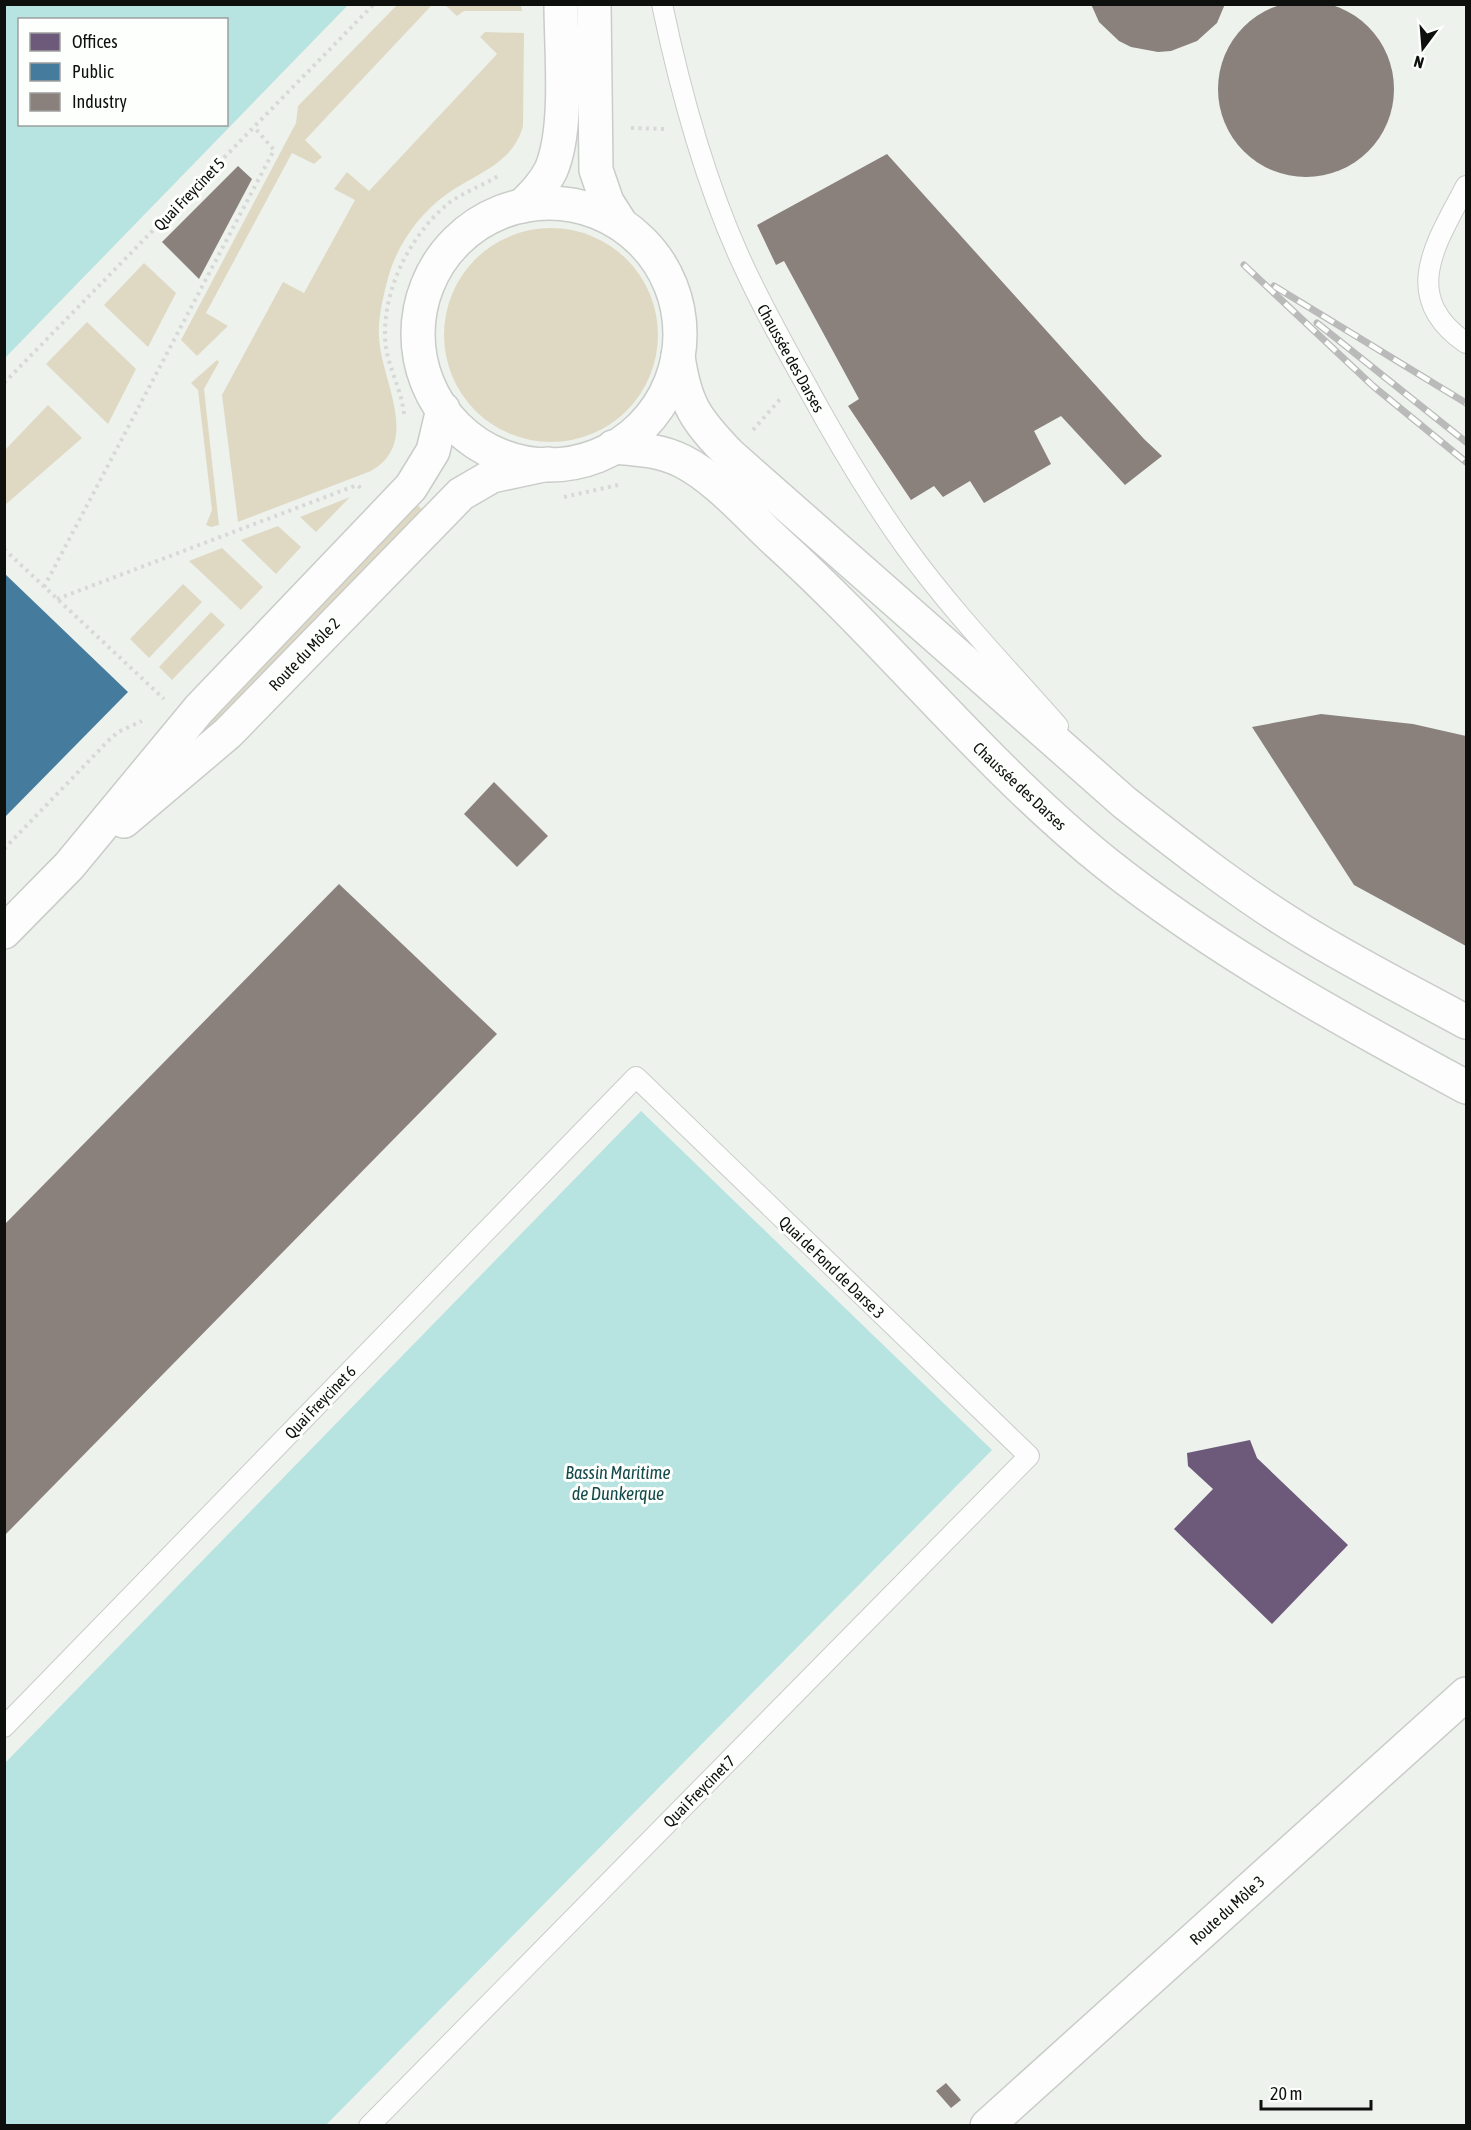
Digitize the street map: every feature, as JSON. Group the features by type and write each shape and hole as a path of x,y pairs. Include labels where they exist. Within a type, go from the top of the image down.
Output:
{"main road":[{"path":"522,206 550,172 559,143 561,4"},
{"path":"594,4 596,170 607,202 621,224 652,252 666,275 679,315 678,356 672,381 652,414 635,433 613,447 575,462 548,464 508,458 483,446 461,430 443,409 424,373 419,346 419,319 428,286 444,256 462,236 484,220 522,206 548,203 573,206 598,213 621,224"},
{"name":"Chaussée des Darses","path":"678,356 687,400 705,428 730,455 1125,802 1187,851 1272,912 1360,965 1467,1022"},
{"name":"Route du Môle 2","path":"4,932 69,866 199,709 411,487 434,452 443,409"},
{"name":"Chaussée des Darses","path":"613,447 644,449 670,456 684,461 708,479 831,592 982,752 1107,864 1157,902 1314,1004 1467,1087"},
{"name":"Route du Môle 2","path":"69,866 209,751 461,494 492,476 548,464"},
{"name":"Route du Môle 3","path":"987,2126 1467,1694"}],"lane":[{"name":"Chaussée des Darses","path":"662,4 684,97 720,210 761,304 837,440 904,545 926,573 1125,802"},
{"path":"1467,186 1435,247 1427,273 1428,287 1436,312 1452,332 1467,343"},
{"name":"Quai de Fond de Darse 3","path":"636,1077 1029,1456"},
{"name":"Quai Freycinet 6","path":"4,1727 636,1077"},
{"name":"Quai Freycinet 7","path":"369,2126 1029,1456"}],"path":[{"name":"Quai Freycinet 5","path":"4,383 374,4"},
{"path":"44,587 274,150 254,127"},
{"path":"404,416 386,345 386,322 397,276 406,254 449,203 507,170"},
{"path":"561,497 625,483"},
{"path":"57,599 357,485 367,492"},
{"path":"4,549 168,702"}],"shaded area":[{"path":"397,5 432,5 305,140 322,157 314,164 292,153 206,313 228,326 197,356 181,340 296,123 298,106"},
{"path":"445,5 521,5 522,11 464,11 457,16"},
{"path":"485,32 524,33 523,126 511,150 502,159 447,194 427,211 403,242 392,266 380,315 379,337 395,410 394,444 386,459 371,471 238,522 222,395 283,282 304,293 355,200 334,189 347,172 369,191 497,54 480,37"},
{"path":"551,228 572,230 592,236 619,252 634,267 650,294 656,314 658,335 656,356 650,376 634,403 619,418 592,434 572,440 551,442 530,440 510,434 483,418 468,403 452,376 446,356 444,335 446,314 452,294 468,267 483,252 510,236 530,230"},
{"path":"144,263 176,293 148,347 104,305"},
{"path":"87,322 136,369 108,424 46,364"},
{"path":"217,360 219,362 204,389 219,525 211,527 206,525 212,510 198,390 191,383"},
{"path":"48,405 82,438 5,505 5,450"},
{"path":"350,497 316,532 300,517"},
{"path":"414,502 426,513 202,743 194,735"},
{"path":"278,526 301,547 276,574 241,540"},
{"path":"222,548 263,587 241,610 189,561"},
{"path":"183,584 202,602 149,658 130,639"},
{"path":"211,612 225,625 172,680 159,667"}],"water":[{"path":"4,5 348,5 5,358"},
{"name":"Bassin Maritime de Dunkerque","path":"641,1111 992,1450 326,2125 5,2125 5,1763"}],"building: Offices":[{"path":"1250,1440 1257,1458 1348,1545 1272,1624 1174,1529 1213,1489 1188,1466 1187,1453"}],"building: Public":[{"path":"4,573 128,692 4,818"}],"building: Industry":[{"path":"1306,1 1323,2 1340,7 1368,27 1388,55 1393,72 1393,106 1388,123 1368,151 1340,171 1323,176 1306,177 1289,176 1272,171 1244,151 1224,123 1219,106 1218,89 1219,72 1224,55 1244,27 1272,7 1289,2"},
{"path":"1091,4 1225,4 1217,23 1197,41 1171,51 1158,52 1131,47 1119,41 1099,22"},
{"path":"887,154 1144,439 1162,456 1125,485 1061,416 1034,431 1051,464 984,503 970,481 943,497 934,486 911,500 848,406 859,399 784,261 776,265 757,225"},
{"path":"238,166 252,179 199,279 162,242"},
{"path":"1321,714 1413,724 1466,736 1466,946 1354,885 1252,727"},
{"path":"494,782 548,836 517,867 464,814"},
{"path":"339,884 497,1034 4,1536 4,1225"},
{"path":"946,2083 961,2100 951,2108 936,2091"}],"railway":[{"path":"1244,265 1373,386 1466,462"},
{"path":"1274,286 1466,403"},
{"path":"1317,323 1466,442"}]}
